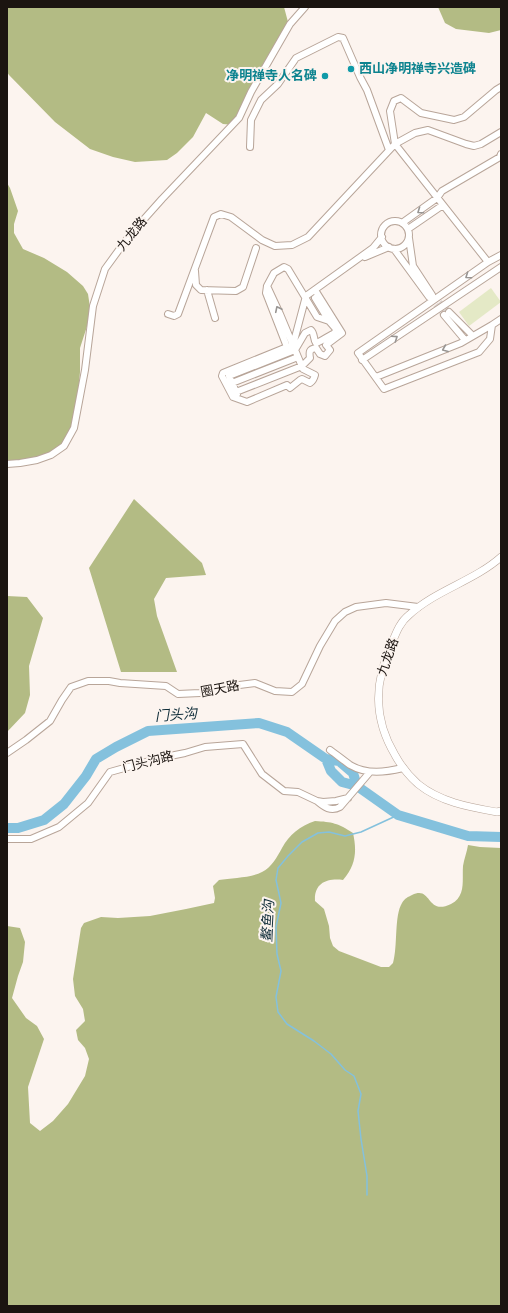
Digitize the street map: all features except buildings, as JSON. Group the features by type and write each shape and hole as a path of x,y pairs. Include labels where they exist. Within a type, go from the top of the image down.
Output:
{"main road":[{"name":"九龙路","path":"501,557 465,581 429,599 408,615 399,627 387,652 378,689 379,717 387,741 403,768 418,784 440,797 464,806 497,812 501,811"}],"street":[{"name":"九龙路","path":"7,464 37,460 51,455 64,446 74,428 85,370 93,306 105,269 129,236 239,118 251,92 290,24 305,7"},
{"path":"250,147 251,120 262,100 278,84 296,58 338,37 343,38 367,90 389,150"},
{"path":"488,262 395,144 390,111 394,101 401,98 421,113 454,120 464,117 501,87"},
{"path":"168,314 174,316 178,314 214,217 221,214 231,217 262,240 275,246 292,245 308,237 395,144 415,133 428,130 474,146 481,144 501,132"},
{"path":"402,223 438,198 442,191 500,157 501,154"},
{"path":"408,229 443,205"},
{"path":"394,221 402,223 408,229 413,266 431,296 392,248 386,245 382,237 382,232 386,225 394,221"},
{"path":"292,347 306,296 373,248 382,237"},
{"path":"358,259 392,248 403,247 409,237"},
{"path":"195,270 196,285 201,290 236,291 243,287 256,248"},
{"path":"492,325 490,339 479,352 384,389 358,353 488,262 501,255"},
{"path":"226,377 233,397 247,402 287,385 290,388 302,379 310,383 313,381 315,375 303,369 292,347 280,314 266,286 274,273 284,267 288,269 318,316 329,321"},
{"path":"362,360 501,267"},
{"path":"208,290 215,318"},
{"path":"240,399 232,383 226,377 222,376 223,373 292,347 308,330 313,332 316,343 335,333 336,329 329,321 314,291"},
{"path":"236,392 302,366 310,358 309,353 313,348 316,348 320,354 325,356 330,350 326,345 342,333 314,291"},
{"path":"465,340 447,313 473,336"},
{"path":"376,377 465,340 501,319"},
{"path":"232,383 298,357"},
{"name":"圈天路","path":"7,753 50,721 71,687 88,681 109,680 120,683 166,686 178,694 200,693 224,687 255,683 275,691 292,692 302,684 320,646 335,621 345,612 356,607 386,603 418,607"},
{"name":"门头沟路","path":"7,839 31,839 59,827 88,803 110,772 206,747 243,744 262,774 278,788 284,791 298,792 317,801 323,802 348,798 370,772"},
{"path":"330,750 351,766 370,772 403,768"}],"green space":[{"path":"7,7 284,7 288,22 234,125 223,124 206,113 193,137 177,153 167,160 135,162 113,157 90,149 55,122 9,75 7,72"},
{"path":"438,7 501,7 501,30 489,33 456,29 445,23"},
{"path":"7,183 18,211 14,224 14,233 23,249 44,258 67,272 83,286 88,294 91,314 80,348 80,372 76,419 59,452 15,462 7,460"},
{"path":"491,288 501,302 469,326 459,312"},
{"path":"134,499 202,563 206,575 166,578 154,599 157,616 177,672 121,672 89,568"},
{"path":"7,596 27,597 43,618 29,666 30,695 25,713 7,732"},
{"path":"315,821 339,825 353,833 355,846 351,869 343,880 332,880 323,883 319,886 315,895 315,901 324,909 333,946 339,951 381,967 389,967 393,963 398,915 404,900 418,893 423,894 437,906 443,907 451,904 456,901 461,892 463,883 463,866 468,845 501,848 501,1306 7,1306 7,926 20,928 25,942 23,962 12,998 26,1018 37,1026 44,1039 28,1087 30,1123 40,1131 53,1121 68,1104 85,1076 89,1059 85,1048 78,1040 76,1030 85,1021 83,1009 75,996 73,979 81,928 84,923 101,917 118,918 150,916 214,903 215,898 213,886 219,880 252,876 266,870 274,862 285,843 292,835 300,828"}],"waterway":[{"name":"门头沟","path":"7,828 18,828 44,820 64,804 86,776 96,759 148,731 259,723 287,732 326,759 331,771 342,782 357,786 398,815 468,836 501,837"},
{"name":"门头沟","path":"326,759 339,761 353,773 357,786"},
{"name":"鳌鱼沟","path":"367,1195 367,1176 358,1111 361,1094 354,1076 345,1070 331,1054 287,1024 278,1012 276,997 281,971 277,954 276,927 281,903 276,880 278,868 288,856 302,842 318,833 329,832 345,836 361,832 398,815"}],"tunnel":[{"path":"433,296 449,312"},
{"path":"430,298 444,315"}],"place":[{"name":"西山净明禅寺兴造碑","path":"351,69"},
{"name":"净明禅寺人名碑","path":"325,76"}]}
